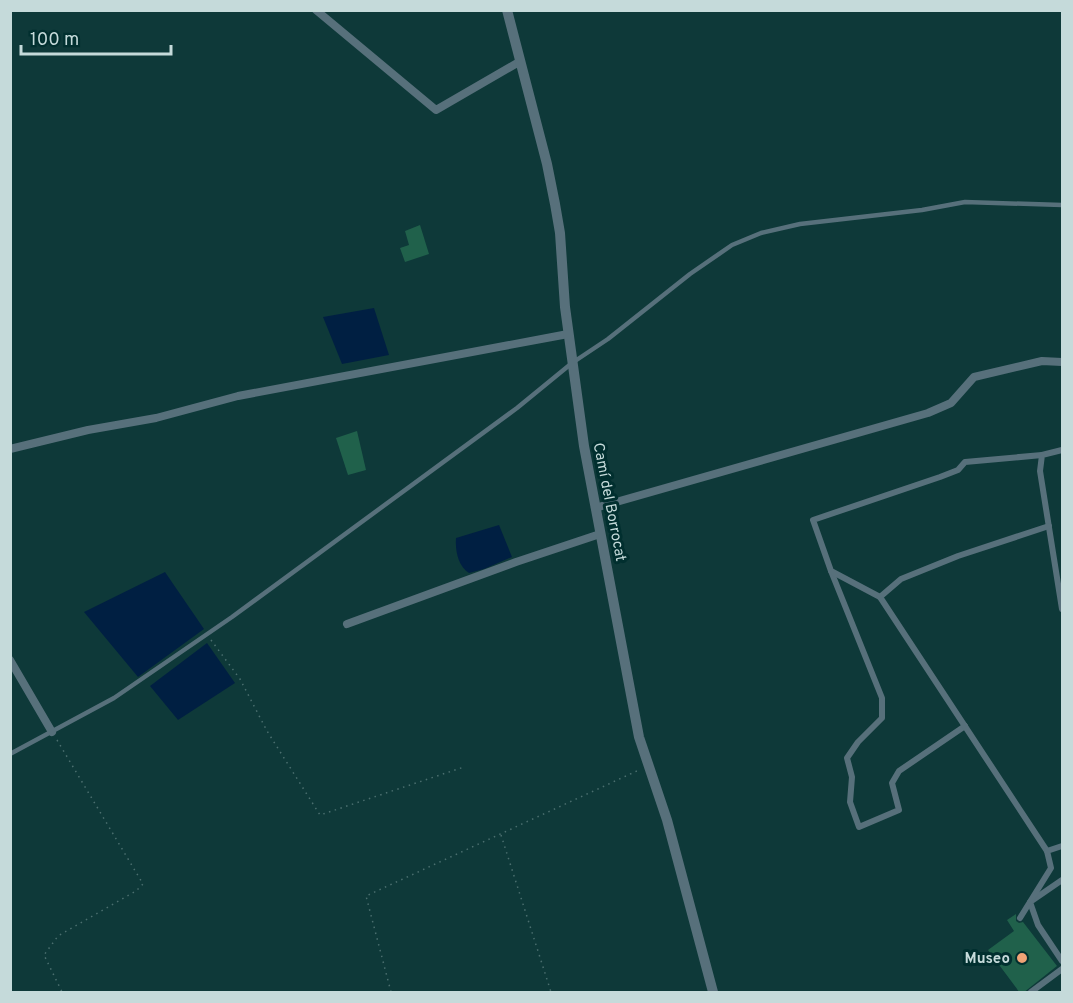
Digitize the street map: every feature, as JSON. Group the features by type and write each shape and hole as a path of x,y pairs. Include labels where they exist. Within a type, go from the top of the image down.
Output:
{"street":[{"path":"316,10 436,110 519,62"},
{"name":"Camí del Borrocat","path":"507,10 547,164 555,204 560,233 572,363 595,507 639,737 667,820 713,993"},
{"path":"10,449 88,430 156,418 238,396 568,334"},
{"path":"595,507 928,413 951,403 974,377 1042,361 1062,362"},
{"path":"965,726 899,771 892,783 899,810 859,827 850,802 852,777 847,758 858,742 882,717 882,698 813,520 940,477 958,470 964,462 1042,455 1062,450"},
{"path":"1042,455 1040,471 1062,609"},
{"path":"880,597 901,579 958,556 1049,525"},
{"path":"347,624 600,534"},
{"path":"831,571 880,597 1047,851 1051,868 1020,918"},
{"path":"10,660 52,732"},
{"path":"1047,851 1062,846"},
{"path":"1030,903 1062,880"},
{"path":"1030,903 1038,925 1062,961"},
{"path":"1030,993 1062,969"}],"lane":[{"path":"10,754 114,698 207,634 517,408 572,363 608,339 732,245 761,233 800,224 922,210 965,202 1062,205"}],"path":[{"path":"207,634 240,679 267,731 320,815 464,767"},
{"path":"52,732 143,884 136,891 58,936 44,955 62,993"},
{"path":"391,993 366,896 648,766"},
{"path":"501,834 551,993"}],"water":[{"path":"374,308 389,355 342,364 323,317"},
{"path":"499,525 512,557 469,573 462,566 458,557 456,538"},
{"path":"165,572 204,629 138,677 84,612"},
{"path":"207,643 235,683 178,720 150,686"}],"building":[{"path":"420,225 429,254 405,262 400,248 409,245 405,231"},
{"path":"357,431 366,470 348,475 336,438"},
{"name":"Museo","path":"1016,914 1016,921 1023,922 1057,966 1023,993 1020,993 988,950 1014,931 1007,920"}],"place":[{"name":"Museo","path":"1022,958"}]}
